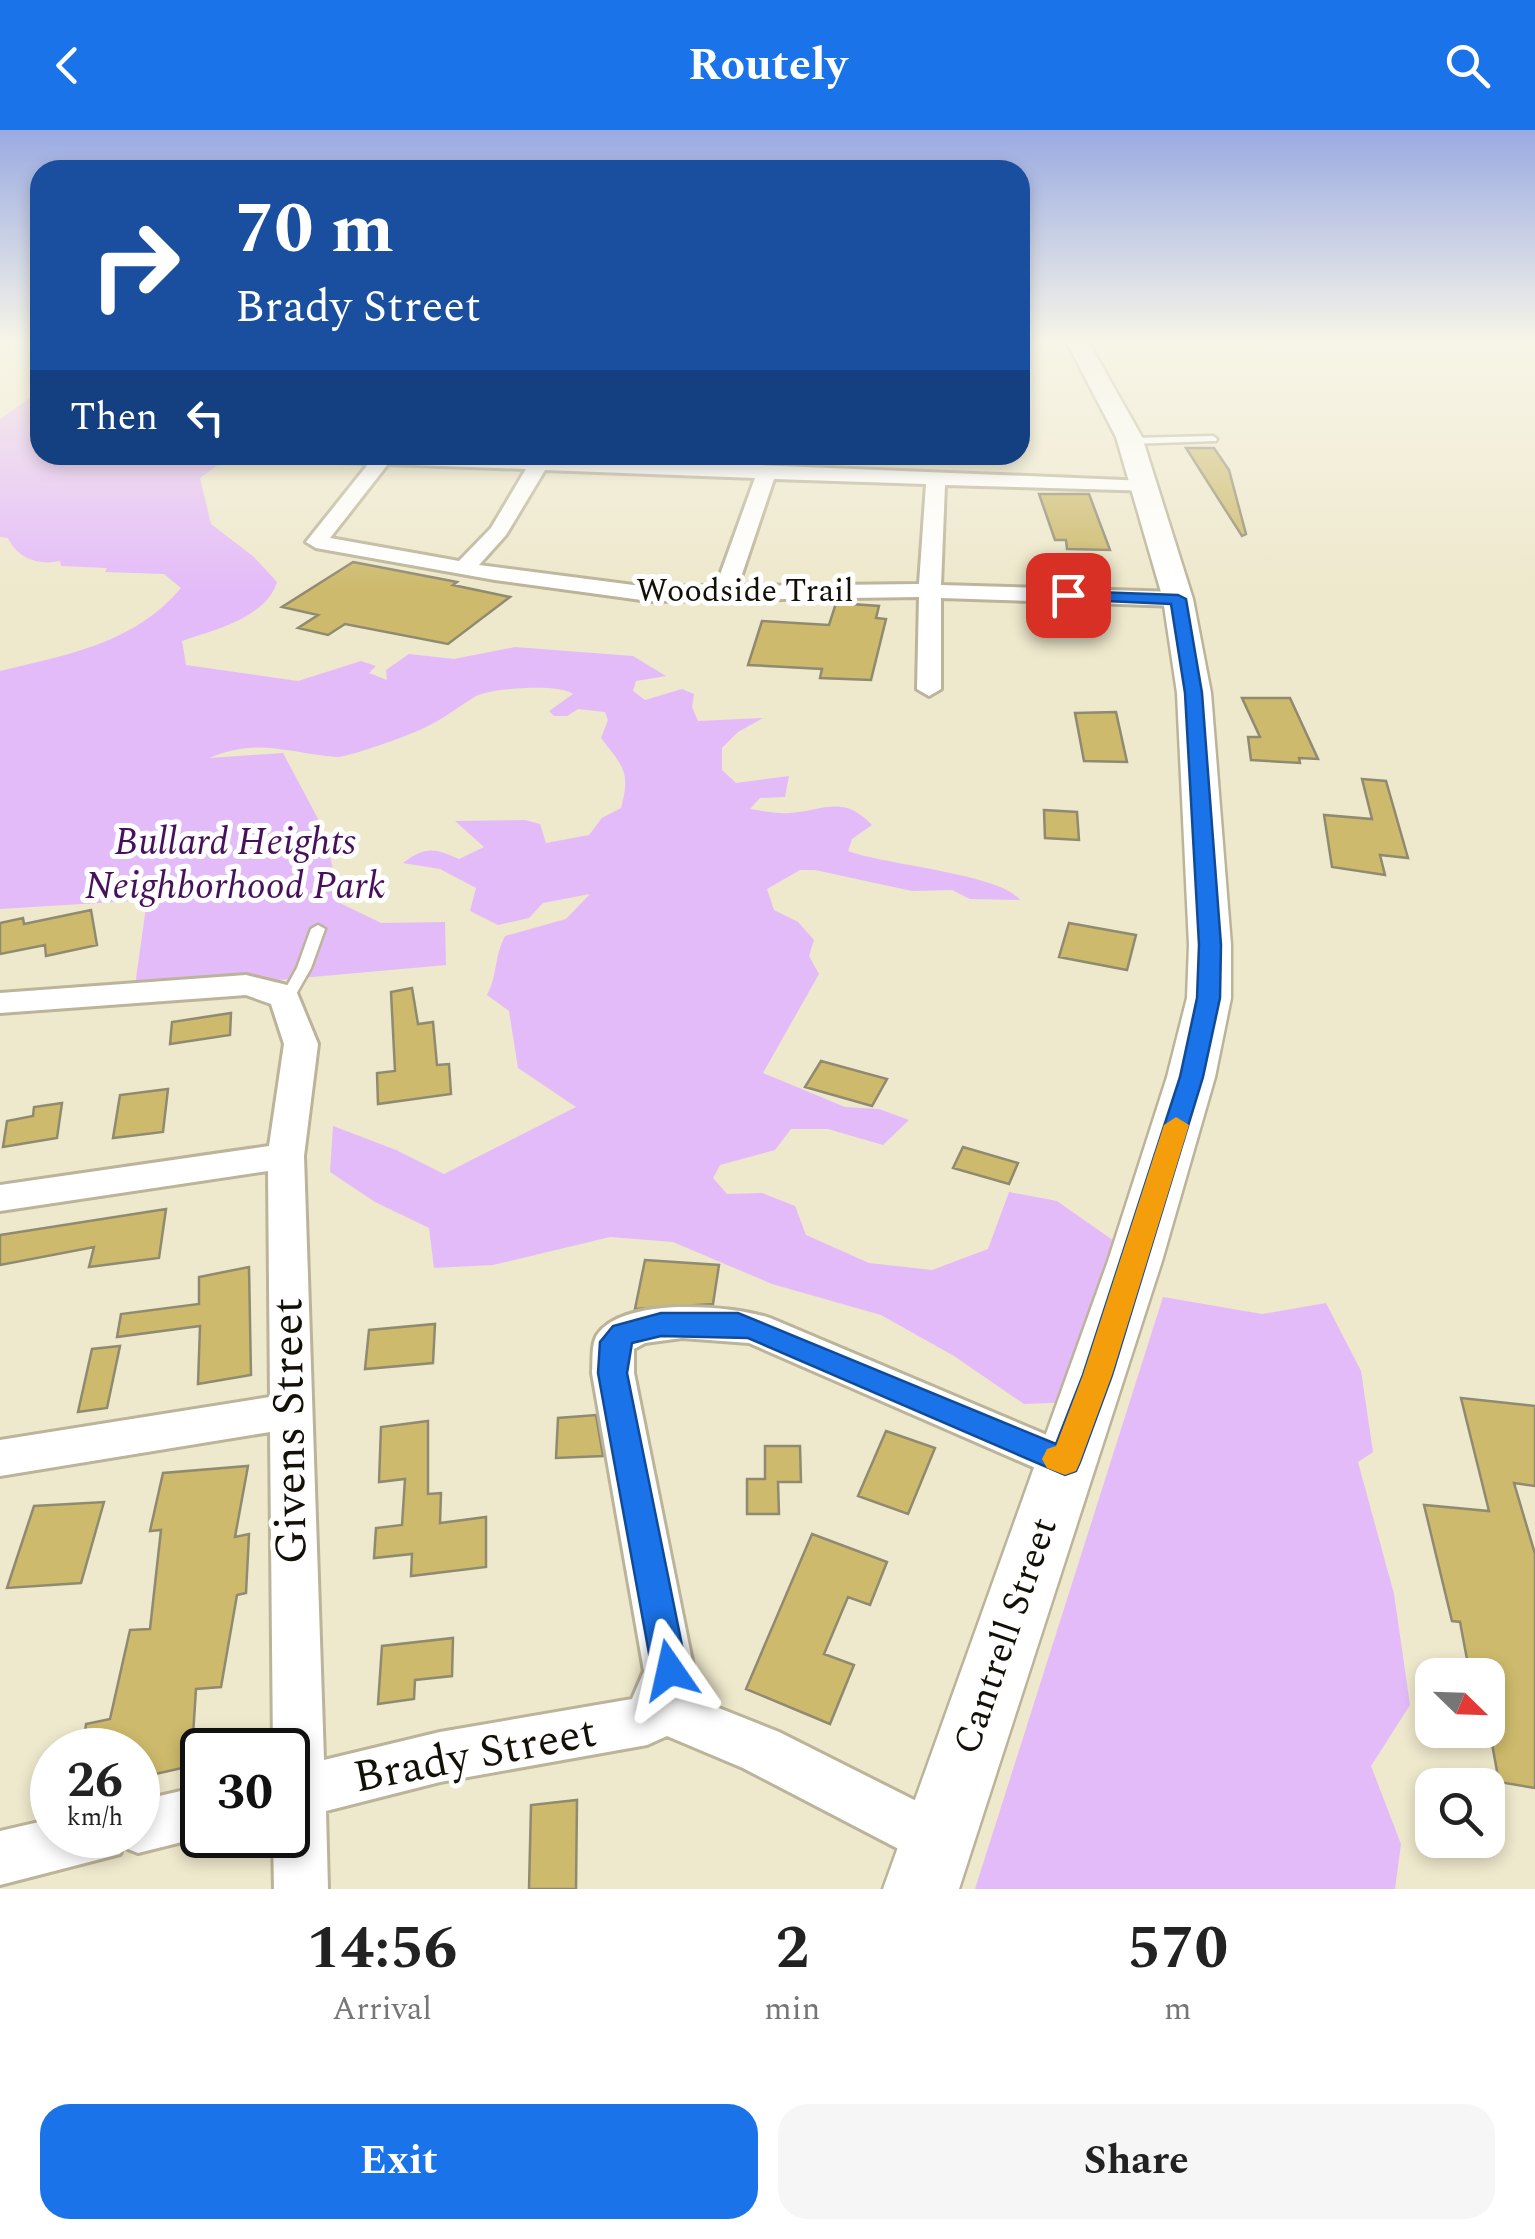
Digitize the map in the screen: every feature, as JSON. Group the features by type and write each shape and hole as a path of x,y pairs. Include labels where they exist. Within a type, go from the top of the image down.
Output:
{"street":[{"name":"Cantrell Street","path":"921,1889 1135,1261 1192,1077 1209,998 1210,945 1194,693 1178,599 1147,487 1121,425"},
{"name":"Woodside Trail","path":"377,465 316,542 584,588 649,594 930,591 1178,599"},
{"path":"464,568 499,532 538,465"},
{"path":"608,465 1147,487"},
{"path":"724,594 766,472"},
{"path":"930,689 936,480"},
{"path":"0,1003 246,985 276,995"},
{"name":"Givens Street","path":"276,995 301,1044 286,1156 294,1411 294,1728"},
{"path":"0,1198 286,1156"},
{"path":"938,1840 761,1750 656,1707 670,1670 613,1373 614,1342 623,1334 661,1324 738,1324 1065,1462"},
{"path":"0,1458 294,1411"},
{"name":"Brady Street","path":"310,1789 440,1757 647,1721 656,1707"},
{"path":"0,1858 30,1851"},
{"name":"Givens Street","path":"299,1858 301,1889"}],"lane":[{"path":"1130,442 1213,438"},
{"path":"276,995 304,968 318,929"}],"green space":[{"name":"Bullard Heights Neighborhood Park","path":"0,425 30,425 30,465 218,465 200,478 211,524 254,557 277,582 251,614 182,641 186,665 298,681 361,661 376,666 369,673 387,680 386,670 409,654 454,659 515,647 633,656 666,676 636,681 633,691 645,700 682,689 694,694 692,707 698,721 763,718 738,732 722,748 722,770 736,783 789,776 785,797 760,798 750,809 785,813 832,807 852,810 872,825 852,839 848,851 967,877 1009,891 1020,900 970,899 952,890 912,891 815,870 800,870 767,889 774,910 798,922 814,940 809,956 819,974 763,1073 845,1107 879,1109 909,1120 883,1145 828,1129 791,1129 775,1150 720,1165 713,1178 727,1194 762,1193 795,1206 806,1235 869,1263 932,1270 988,1249 1009,1192 1057,1201 1114,1241 1073,1402 1024,1404 954,1356 881,1315 772,1284 673,1242 610,1237 493,1265 434,1268 429,1228 375,1202 330,1172 333,1126 444,1174 576,1107 518,1068 509,1011 487,995 505,936 566,919 590,894 543,903 529,918 498,925 470,911 476,888 440,869 403,863 424,851 459,859 484,847 455,821 525,820 540,824 546,843 589,835 602,818 621,808 625,786 620,763 601,738 608,720 605,712 578,709 567,716 554,716 549,711 573,694 554,689 496,691 476,696 419,730 342,757 259,747 209,758 283,753 325,832 340,903 381,923 445,922 446,965 134,993 147,900 0,909 0,671 75,652 121,634 163,607 181,588 164,574 105,572 107,568 37,561 17,551 8,538 0,537"},
{"path":"1163,1297 1262,1314 1326,1303 1361,1371 1373,1452 1358,1462 1394,1594 1410,1705 1371,1766 1401,1844 1395,1889 975,1889"}],"building":[{"path":"1186,448 1214,448 1229,470 1246,534 1242,536"},
{"path":"1039,494 1089,494 1110,550 1067,549 1066,540 1055,540"},
{"path":"353,562 457,582 453,585 510,597 448,644 345,624 328,635 298,628 318,615 282,607"},
{"path":"836,603 879,606 876,618 886,619 871,680 820,678 822,669 748,665 762,621 829,625"},
{"path":"1242,698 1290,698 1318,759 1299,758 1300,763 1251,760 1248,737 1260,737"},
{"path":"1116,712 1127,762 1084,761 1075,713"},
{"path":"1362,779 1386,781 1408,858 1380,855 1385,875 1332,867 1324,815 1372,819"},
{"path":"1044,810 1077,812 1079,840 1045,838"},
{"path":"91,910 97,945 46,956 45,945 0,954 0,923 23,918 24,924"},
{"path":"1069,923 1136,935 1127,970 1059,957"},
{"path":"412,988 418,1024 433,1022 437,1065 449,1064 451,1094 378,1104 377,1073 395,1071 391,992"},
{"path":"231,1013 230,1035 170,1044 172,1022"},
{"path":"821,1061 887,1079 872,1106 805,1087"},
{"path":"168,1089 163,1132 113,1138 120,1095"},
{"path":"62,1103 57,1138 3,1147 7,1121 33,1116 34,1107"},
{"path":"963,1147 1018,1163 1009,1184 953,1168"},
{"path":"166,1209 159,1258 89,1267 94,1247 0,1265 0,1235"},
{"path":"645,1260 719,1265 713,1304 635,1309"},
{"path":"249,1267 251,1375 198,1384 200,1326 117,1337 121,1314 199,1304 199,1277"},
{"path":"435,1324 433,1363 365,1369 369,1330"},
{"path":"120,1346 107,1408 78,1412 92,1349"},
{"path":"1461,1398 1535,1406 1535,1486 1514,1483 1535,1554 1535,1788 1505,1783 1505,1768 1496,1768 1493,1748 1505,1748 1505,1658 1467,1658 1460,1622 1452,1621 1424,1505 1489,1511"},
{"path":"596,1415 603,1456 556,1458 558,1418"},
{"path":"428,1421 428,1494 441,1493 440,1523 486,1517 486,1567 411,1576 412,1554 374,1558 376,1528 402,1525 405,1479 379,1482 381,1427"},
{"path":"886,1431 935,1448 908,1514 858,1496"},
{"path":"765,1446 800,1446 801,1482 778,1482 779,1514 747,1514 747,1479 765,1479"},
{"path":"248,1466 235,1537 249,1534 246,1593 237,1595 221,1687 196,1689 193,1728 180,1728 180,1768 160,1773 160,1728 86,1728 86,1724 110,1719 130,1630 150,1629 161,1530 150,1531 163,1473"},
{"path":"104,1502 81,1583 7,1588 34,1506"},
{"path":"812,1534 887,1562 870,1605 848,1597 824,1654 854,1665 830,1724 746,1689"},
{"path":"453,1638 452,1676 415,1680 414,1699 378,1704 382,1646"},
{"path":"577,1800 576,1889 529,1889 531,1805"}],"slow traffic":[{"path":"1058,1459 1065,1462 1098,1375 1176,1125"}],"route":[{"path":"670,1670 613,1373 614,1342 623,1334 661,1324 738,1324 1065,1462 1098,1375 1192,1077 1209,998 1210,945 1194,693 1178,599 1068,595"}]}
